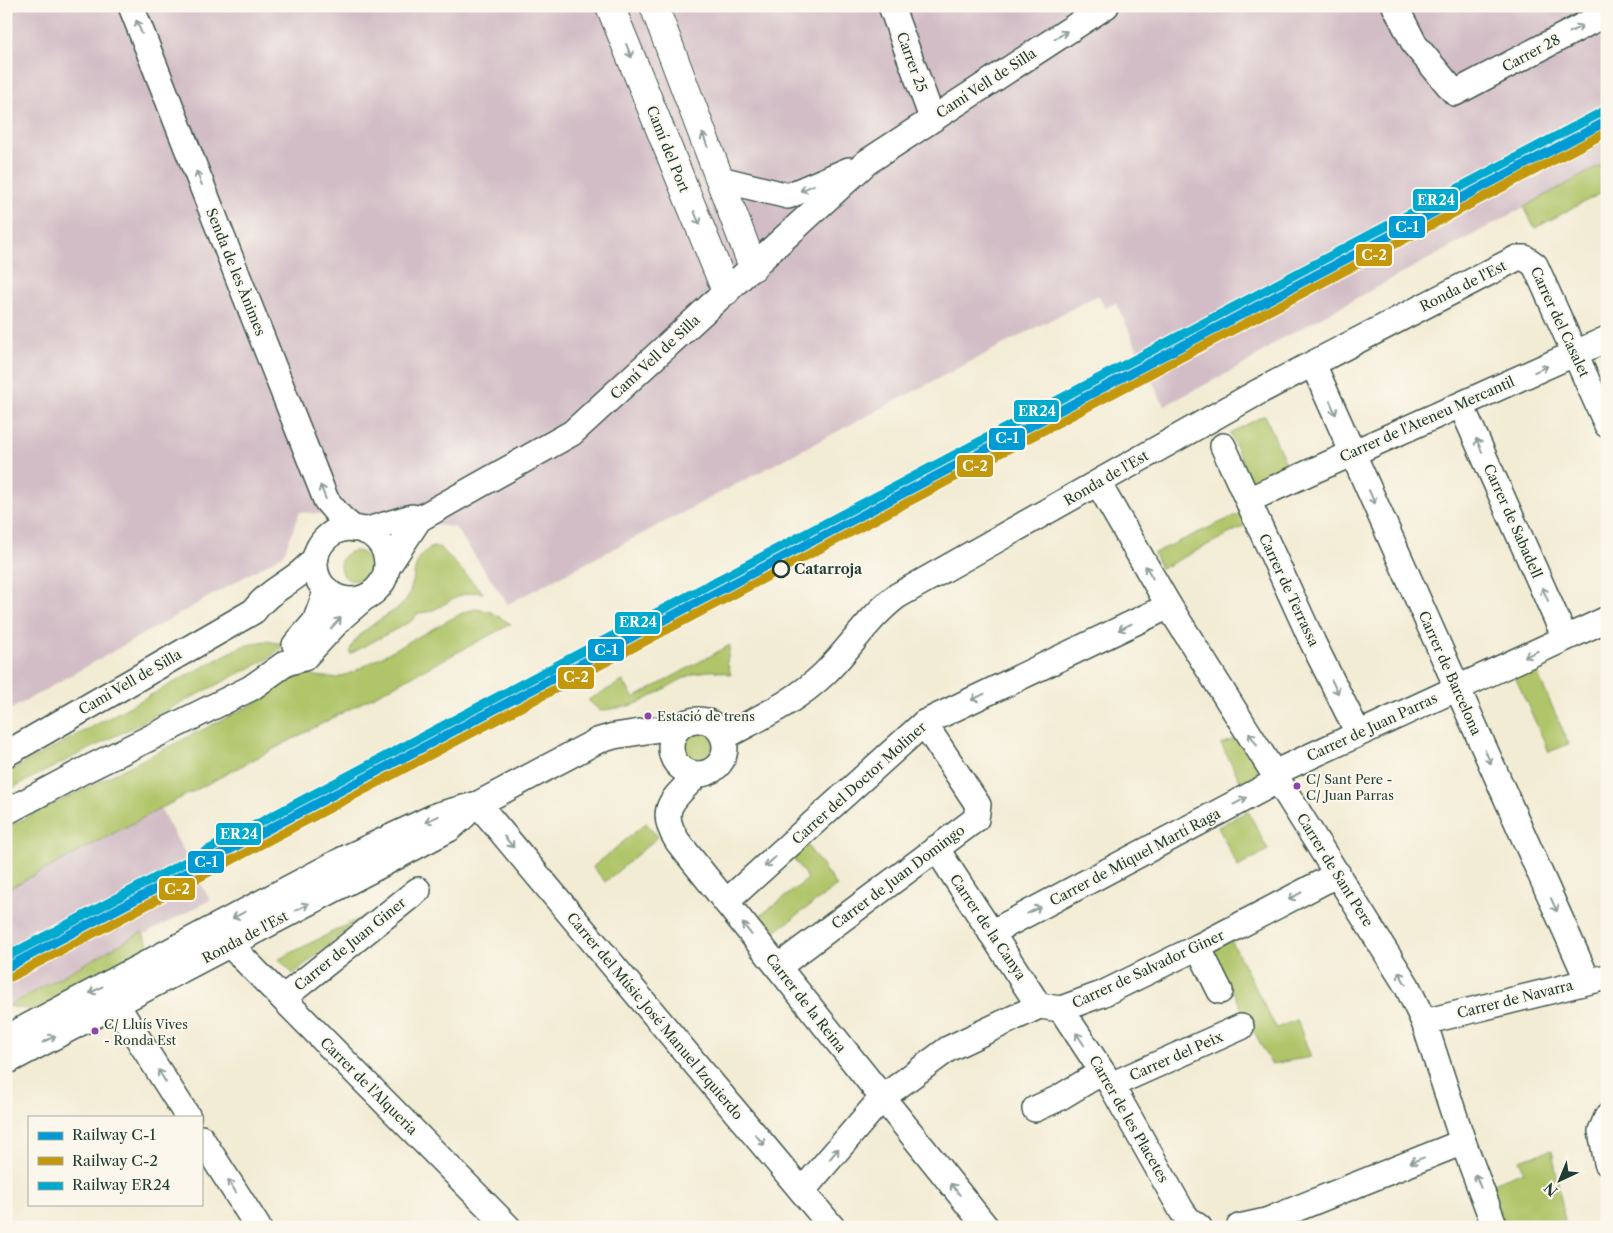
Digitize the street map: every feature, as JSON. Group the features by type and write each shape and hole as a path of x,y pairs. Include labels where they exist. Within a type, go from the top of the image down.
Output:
{"street":[{"name":"Senda de les Ànimes","path":"131,6 326,500 332,509 359,530"},
{"name":"Camí del Port","path":"610,6 726,291"},
{"path":"654,6 753,267"},
{"name":"Carrer 25","path":"891,6 932,118"},
{"name":"Camí Vell de Silla","path":"388,566 419,518 572,433 867,162 1106,6"},
{"name":"Carrer 28","path":"1396,6 1415,46 1455,93 1607,13"},
{"name":"Camí Vell de Silla","path":"720,179 788,196 867,162"},
{"name":"Carrer del Casalet","path":"1517,258 1525,258 1535,265 1607,425"},
{"name":"Ronda de l'Est","path":"724,737 784,706 802,693 837,661 876,614 897,596 1260,391 1517,258"},
{"name":"Carrer de l'Ateneu Mercantil","path":"1248,500 1607,339"},
{"name":"Carrer de Barcelona","path":"1313,364 1457,688 1597,979"},
{"name":"Carrer de Sabadell","path":"1461,405 1565,638"},
{"name":"Carrer de Terrassa","path":"1222,446 1313,644 1358,733"},
{"name":"Carrer de Sant Pere","path":"1098,483 1169,606 1277,776 1406,986 1424,1022 1463,1142 1495,1227"},
{"name":"Camí Vell de Silla","path":"359,530 412,517 419,518"},
{"path":"6,812 83,771 251,688 286,662 304,658 342,617 381,586 388,566 386,554 374,536 359,530 343,528 326,539 316,557 315,568 324,587 344,600 364,598"},
{"name":"Camí Vell de Silla","path":"6,754 254,611 262,600 306,570 316,557"},
{"name":"Camí Vell de Silla","path":"254,611 266,611 324,587"},
{"path":"286,662 294,645 315,622 324,587"},
{"name":"Carrer del Doctor Moliner","path":"726,902 924,723 1169,606"},
{"name":"Carrer de Juan Parras","path":"1277,776 1358,733 1607,619"},
{"path":"689,720 710,721 719,728 724,737 726,748 724,758 717,767 708,773 687,772 678,766 672,756 671,745 673,735 679,726 689,720"},
{"name":"Carrer de Juan Domingo","path":"778,967 976,819 979,810 924,723"},
{"name":"Ronda de l'Est","path":"6,1038 342,860 438,815 478,804 597,741 614,736 679,726"},
{"path":"597,741 638,743 672,756"},
{"name":"Carrer de la Reina","path":"698,774 671,803 667,819 668,828 986,1227"},
{"name":"Carrer de Miquel Martí Raga","path":"991,933 1277,776"},
{"name":"Ronda de l'Est","path":"6,1062 449,829 478,804"},
{"name":"Carrer del Músic José Manuel Izquierdo","path":"478,804 832,1227"},
{"name":"Carrer de la Canya","path":"936,848 991,933 1050,1008"},
{"name":"Carrer de Salvador Giner","path":"802,1191 882,1098 948,1049 1050,1008 1102,994 1198,947 1338,874"},
{"name":"Carrer de Juan Giner","path":"283,998 418,890"},
{"name":"Carrer de l'Alqueria","path":"230,945 502,1225"},
{"path":"1198,947 1220,992"},
{"name":"Carrer de Navarra","path":"1424,1022 1597,979"},
{"path":"116,1004 187,1116"},
{"name":"Carrer de les Placetes","path":"1050,1008 1106,1078 1182,1211 1188,1219 1199,1227"},
{"path":"6,1018 20,1021 39,1020"},
{"name":"Carrer del Peix","path":"1035,1109 1106,1078 1241,1027"},
{"path":"1607,1117 1601,1131 1607,1162"},
{"path":"202,1140 258,1227"},
{"path":"1239,1227 1266,1220 1463,1142"}],"shaded area":[{"path":"6,6 1607,6 1607,162 1281,339 1243,365 1164,406 1116,303 1105,308 1098,295 508,604 455,527 300,512 283,555 6,712"},
{"path":"159,806 210,900 6,1007 6,886"}],"green space":[{"path":"1607,162 1607,190 1535,228 1524,207"},
{"path":"1265,415 1287,466 1251,482 1230,433"},
{"path":"1243,512 1248,524 1161,569 1154,553"},
{"path":"433,547 441,548 483,593 464,594 427,612 418,613 413,620 350,654 355,640 369,627 400,607 405,601 418,561 426,551"},
{"path":"355,551 366,555 370,566 366,577 355,581 344,577 340,566 344,555"},
{"path":"475,609 489,611 511,624 6,890 6,828 250,706 306,671 315,676 337,678 353,672 462,613"},
{"path":"265,641 285,644 268,659 6,791 6,773 240,647"},
{"path":"730,645 727,662 731,675 719,671 706,671 695,674 683,678 638,703 624,707 600,711 588,700 623,681 634,698"},
{"path":"1535,668 1569,744 1549,752 1515,677"},
{"path":"701,729 708,730 714,734 718,740 718,754 714,760 708,764 701,765 694,764 688,760 684,754 683,747 684,740 688,734 694,730"},
{"path":"1240,737 1264,774 1242,785 1221,744"},
{"path":"1248,811 1268,850 1238,867 1218,827"},
{"path":"646,823 658,837 605,882 593,867"},
{"path":"806,844 837,886 769,936 756,919 808,879 792,856"},
{"path":"364,916 293,974 279,959"},
{"path":"142,932 153,952 40,1011 8,1006"},
{"path":"1231,940 1276,1028 1297,1020 1311,1057 1271,1064 1211,950"},
{"path":"1552,1150 1566,1227 1502,1227 1487,1185 1524,1171 1519,1160"}],"rail line":[{"name":"ER24","path":"6,957 1602,112"},
{"name":"C-1","path":"6,968 1607,121"},
{"name":"C-2","path":"11,977 1607,132"}],"place":[{"name":"Catarroja","path":"781,569"},
{"name":"Estació de trens","path":"648,716"},
{"name":"C/ Sant Pere - C/ Juan Parras","path":"1297,786"},
{"name":"C/ Lluís Vives - Ronda Est","path":"95,1031"}]}
